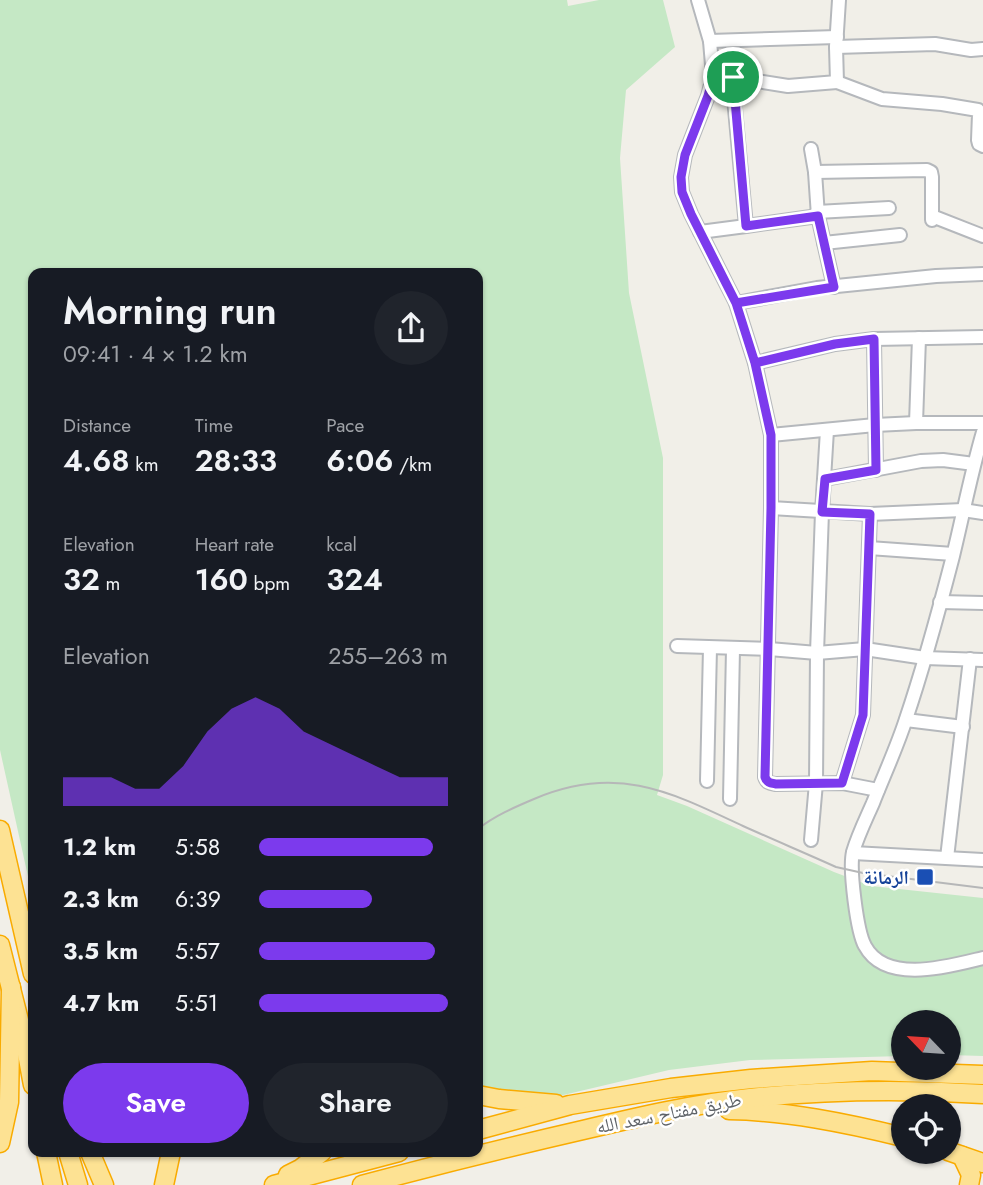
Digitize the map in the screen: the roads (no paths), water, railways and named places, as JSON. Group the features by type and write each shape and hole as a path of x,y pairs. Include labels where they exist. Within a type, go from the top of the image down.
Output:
{"highway":[{"path":"0,830 28,952"},
{"path":"0,945 28,1059"},
{"path":"0,1143 9,1102 11,987"},
{"name":"طريق مفتاح سعد الله","path":"483,1129 570,1105 671,1088 872,1071 983,1075"},
{"name":"طريق مفتاح سعد الله","path":"483,1153 673,1109 748,1098 822,1093 983,1094"},
{"path":"483,1096 570,1105"},
{"path":"673,1109 755,1110 891,1134"},
{"path":"961,1155 983,1163"},
{"path":"47,1157 53,1185"},
{"path":"70,1157 78,1185"},
{"path":"92,1157 104,1185"},
{"path":"164,1185 170,1157"},
{"path":"263,1185 300,1169 316,1157"},
{"path":"274,1185 380,1157"},
{"name":"طريق مفتاح سعد الله","path":"362,1185 465,1157"},
{"path":"404,1185 467,1157"},
{"path":"961,1161 971,1175 969,1185"}],"street":[{"path":"698,0 710,41 713,78 685,155 681,177 682,192 736,303 755,363 771,435 765,777 770,783 776,784 842,783 878,790"},
{"path":"837,82 839,0"},
{"path":"710,41 935,44 971,50 983,49"},
{"path":"713,78 733,77 780,86 837,82 882,99 978,110 978,140 983,146"},
{"path":"733,77 746,226"},
{"path":"811,149 817,214 834,287"},
{"path":"815,172 927,170 932,177 932,218 983,236"},
{"path":"700,232 817,214 889,208"},
{"path":"824,243 900,236"},
{"path":"736,303 834,287 983,274"},
{"path":"755,363 835,344 874,339 983,337"},
{"path":"916,423 919,338"},
{"path":"874,339 876,470"},
{"path":"771,435 875,425 983,423"},
{"path":"811,840 817,783 817,653 827,430"},
{"path":"983,432 953,554 906,720 861,830 852,865 861,935 865,947 874,957 902,970 939,968 983,958"},
{"path":"825,479 921,461 978,458"},
{"path":"771,508 870,514 962,510 983,513"},
{"path":"842,783 863,715 870,514"},
{"path":"869,548 953,554"},
{"path":"940,602 983,603"},
{"path":"677,646 817,653 865,649 925,657 977,659 963,727 947,858"},
{"path":"707,781 710,648"},
{"path":"730,799 733,649"},
{"path":"906,720 963,727"},
{"path":"853,853 983,860"}],"tram line":[{"path":"483,826 512,809 563,789 617,783 642,786 691,802 836,867 863,873 983,888"}],"place":[{"name":"الرمانة","path":"925,877"}]}
